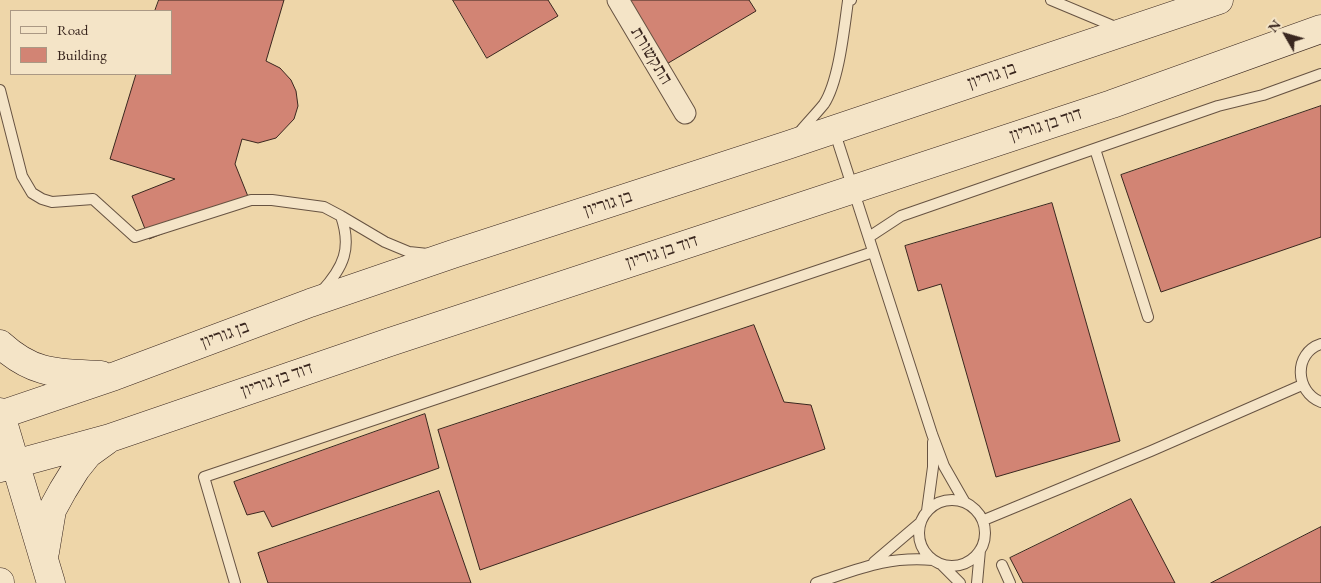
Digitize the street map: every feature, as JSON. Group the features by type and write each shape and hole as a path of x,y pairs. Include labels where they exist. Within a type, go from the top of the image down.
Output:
{"main road":[{"name":"בן גוריון","path":"0,414 115,376 310,303 453,254 834,130 1219,0"},
{"name":"דוד בן גוריון","path":"7,466 110,438 390,342 1112,104 1321,29"},
{"path":"0,344 18,359 34,368 48,372 115,376"},
{"path":"0,414 7,466 48,571"},
{"path":"48,571 52,510 76,469 88,454 110,438"}],"street":[{"name":"התקשורת","path":"618,0 685,112"}],"lane":[{"path":"788,145 825,103 836,74 848,1 851,0"},
{"path":"1051,0 1126,31"},
{"path":"869,237 901,216 1218,106 1263,94 1321,74"},
{"path":"0,90 22,176 32,193 52,202 93,199 136,237 251,200 299,203 324,207 377,238 409,252 453,254"},
{"path":"834,130 932,434 944,466 964,501"},
{"path":"1095,149 1148,317"},
{"path":"310,303 339,269 346,248 346,232 341,216"},
{"path":"235,583 204,477 873,252"},
{"path":"1321,344 1311,350 1302,363 1300,370 1302,385 1311,396 1321,402"},
{"path":"984,520 1151,451 1302,385"},
{"path":"927,511 932,468 932,434"},
{"path":"872,564 921,522 927,511 934,504 954,499 974,506 984,520 985,536 980,550 977,583"},
{"path":"921,522 920,541 923,550 960,583"},
{"path":"816,583 872,564 908,558 951,566 965,563 974,558 980,550"},
{"path":"1002,564 1010,583"}],"building":[{"path":"159,0 284,0 266,61 280,68 291,80 296,91 298,106 294,119 276,138 258,143 242,139 235,164 249,199 149,239 132,196 175,179 110,159 136,75 172,75 172,10 155,10"},
{"path":"453,0 548,0 558,16 487,58"},
{"path":"626,0 749,0 756,11 665,65"},
{"path":"1321,106 1321,237 1161,292 1121,175"},
{"path":"1052,203 1120,441 996,477 941,284 918,291 905,246"},
{"path":"754,325 784,402 811,405 825,449 480,570 438,430"},
{"path":"425,414 439,468 272,527 264,511 247,515 234,482"},
{"path":"439,491 471,583 268,583 258,553"},
{"path":"1131,499 1175,583 1023,583 1010,558"},
{"path":"1321,527 1321,583 1211,583"}]}
